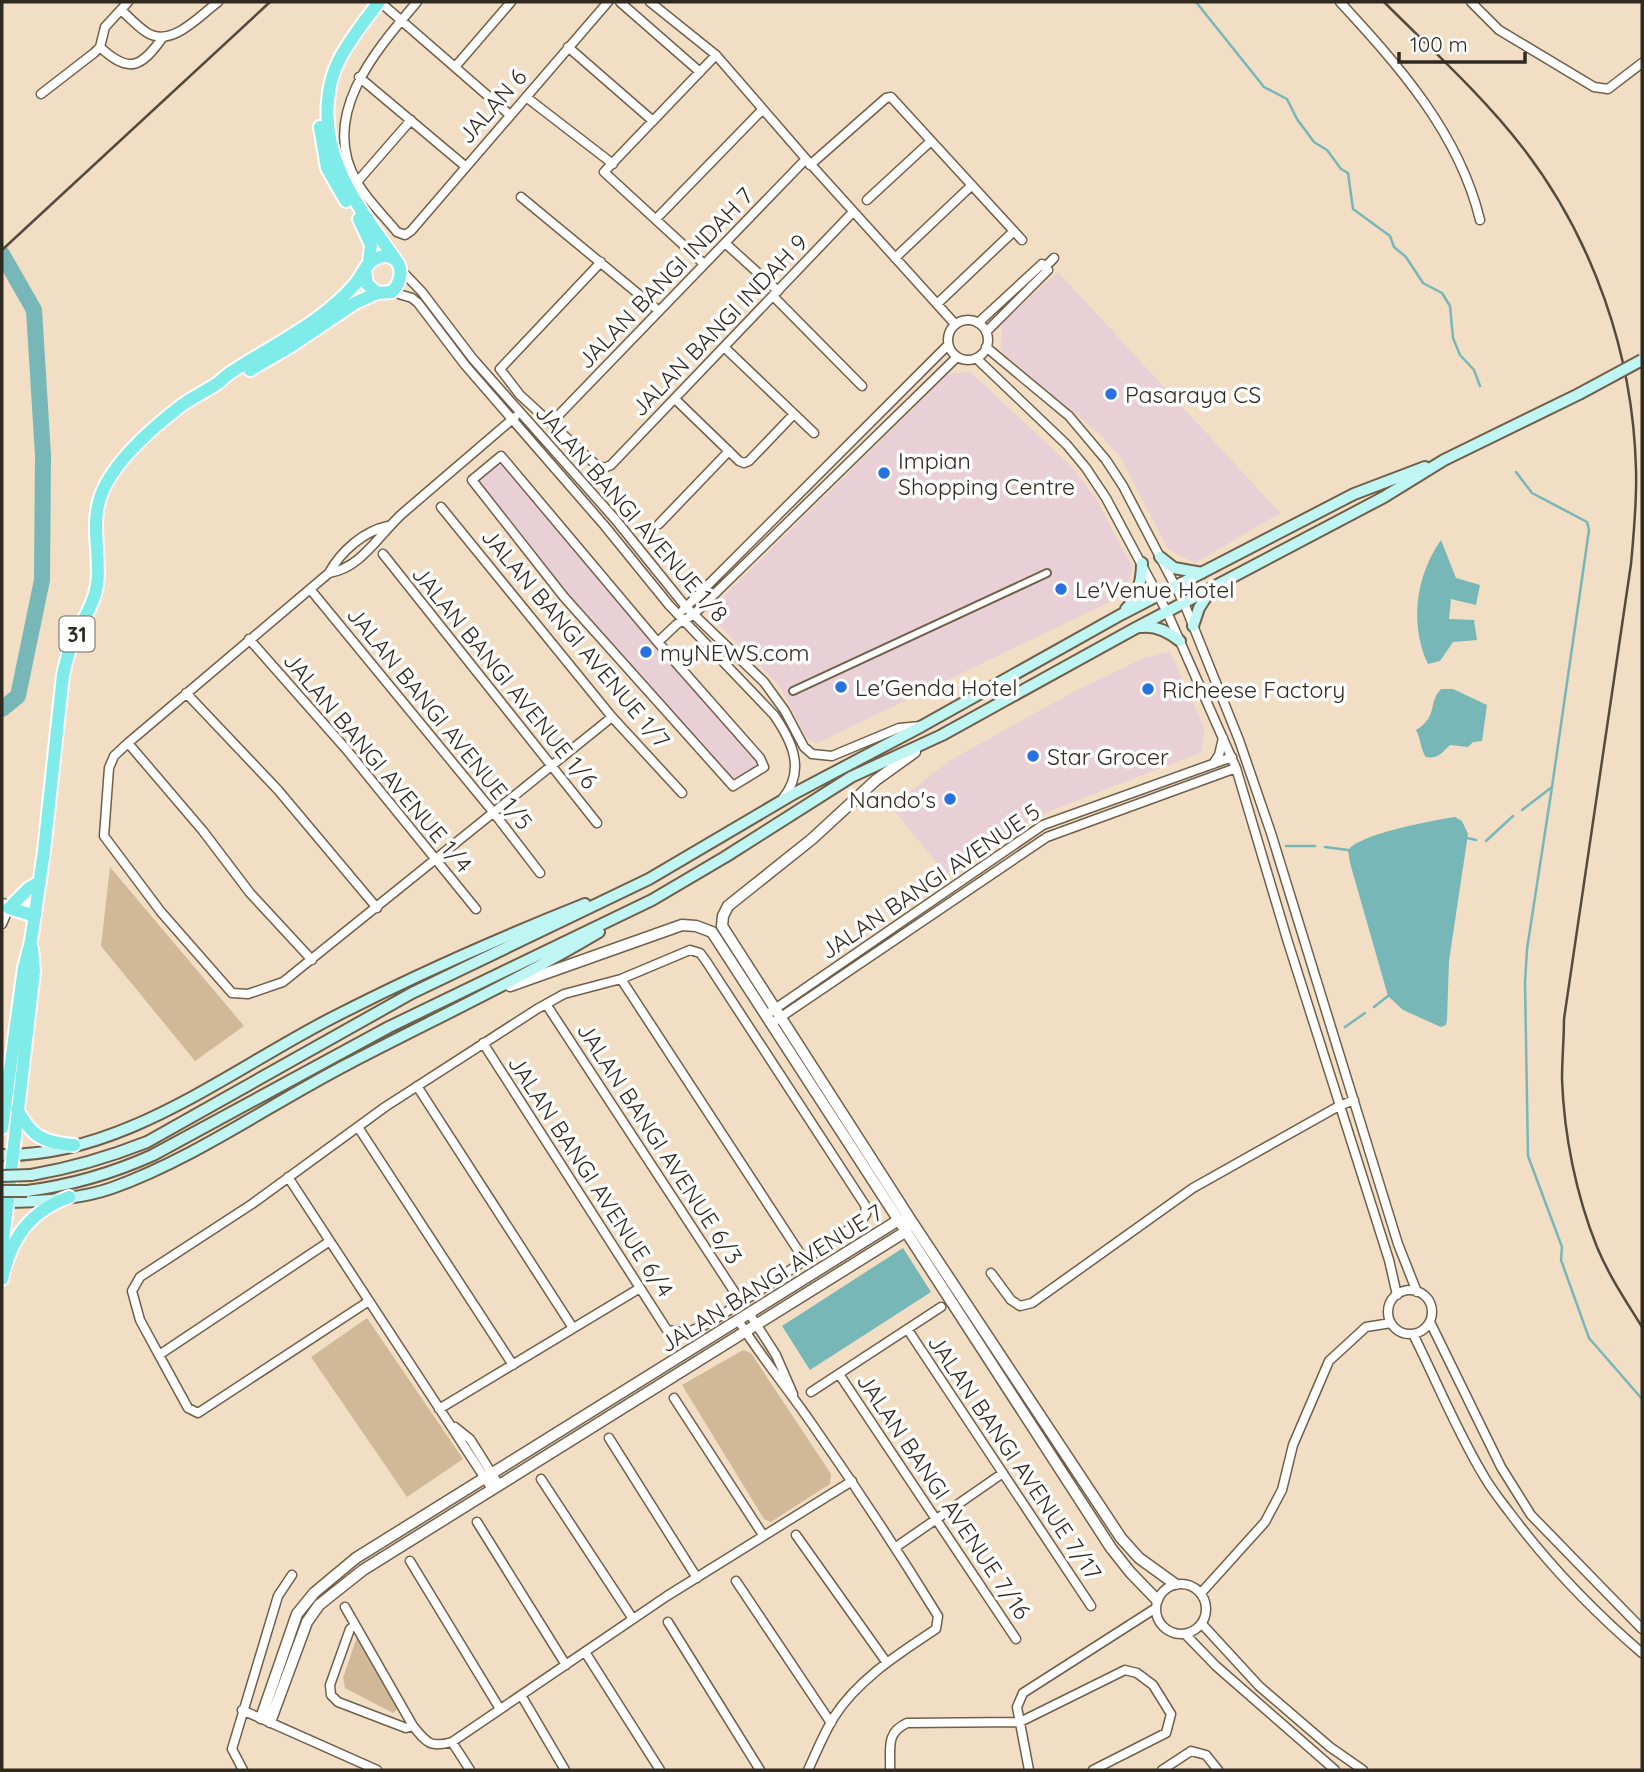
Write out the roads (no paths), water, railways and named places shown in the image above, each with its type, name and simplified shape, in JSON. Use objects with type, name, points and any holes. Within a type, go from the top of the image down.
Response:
[{"type":"main road","points":[[360,27],[338,62],[329,90],[329,142],[344,183],[400,267],[400,283],[392,292],[377,293],[367,284],[371,245],[327,168],[318,115],[324,81],[335,54],[380,2]]},
{"type":"main road","points":[[367,267],[376,258],[384,256],[392,258],[400,267]]},
{"type":"main road","name":"31","points":[[2,1121],[24,968],[32,941],[63,675],[67,655],[97,586],[95,522],[98,503],[118,467],[150,431],[183,404],[221,381],[226,375],[331,309],[367,267]]},
{"type":"main road","name":"31","points":[[221,381],[229,381],[291,346],[355,303],[377,293]]},
{"type":"main road","points":[[2,1176],[31,1175],[89,1163],[147,1142],[412,993],[649,879],[775,805],[1122,614],[1354,495],[1444,460],[1642,360]]},
{"type":"main road","points":[[3,1199],[69,1197],[111,1188],[188,1153],[318,1080],[475,1000],[584,940],[725,857],[851,777],[942,735],[1134,629],[1384,497],[1444,460]]},
{"type":"main road","points":[[1160,557],[1174,568],[1202,573]]},
{"type":"main road","points":[[1122,614],[1136,596],[1142,563]]},
{"type":"main road","points":[[1193,626],[1199,608],[1214,586]]},
{"type":"main road","points":[[1134,629],[1155,627],[1180,641]]},
{"type":"main road","points":[[7,1155],[74,1145],[139,1124],[325,1022],[431,969],[649,879]]},
{"type":"main road","points":[[35,916],[8,905],[40,882]]},
{"type":"main road","points":[[3,1199],[27,1191],[66,1185],[116,1172],[153,1155],[388,1027],[652,900]]},
{"type":"main road","name":"31","points":[[2,1249],[7,1155],[17,1108],[34,971],[32,941]]},
{"type":"main road","points":[[17,1108],[27,1126],[38,1137],[54,1143],[74,1145]]},
{"type":"main road","points":[[2,1279],[9,1254],[25,1228],[41,1209],[69,1197]]},
{"type":"street","points":[[41,94],[100,47],[105,27],[128,2]]},
{"type":"street","points":[[121,9],[146,32],[163,37],[177,33],[218,2]]},
{"type":"street","points":[[380,2],[510,115]]},
{"type":"street","points":[[411,120],[357,182],[344,145],[346,110],[359,77],[417,2]]},
{"type":"street","points":[[455,67],[512,2]]},
{"type":"street","name":"JALAN 6","points":[[357,182],[397,232],[405,235],[411,231],[608,2]]},
{"type":"street","points":[[620,2],[700,72]]},
{"type":"street","points":[[650,2],[716,55],[808,162],[956,324]]},
{"type":"street","points":[[1340,2],[1424,100],[1445,131],[1473,191],[1480,220]]},
{"type":"street","points":[[1471,2],[1490,23],[1594,87],[1608,89],[1642,63]]},
{"type":"street","points":[[100,47],[119,64],[131,65],[150,54],[163,37]]},
{"type":"street","points":[[569,47],[653,121]]},
{"type":"street","points":[[704,264],[604,173],[716,55]]},
{"type":"street","points":[[359,77],[466,166]]},
{"type":"street","points":[[526,97],[613,164]]},
{"type":"street","name":"JALAN BANGI INDAH 7","points":[[551,423],[724,243],[808,162],[886,98],[891,97],[931,141]]},
{"type":"street","points":[[656,219],[762,110]]},
{"type":"street","points":[[867,200],[931,141],[1023,240]]},
{"type":"street","points":[[895,258],[971,186]]},
{"type":"street","points":[[521,197],[659,311]]},
{"type":"street","name":"JALAN BANGI INDAH 9","points":[[551,423],[595,464],[604,468],[611,465],[853,212]]},
{"type":"street","points":[[937,304],[1014,231]]},
{"type":"street","points":[[724,243],[862,386]]},
{"type":"street","points":[[1045,267],[1054,258]]},
{"type":"street","points":[[551,423],[520,395],[500,369],[601,262]]},
{"type":"street","points":[[978,323],[1042,264],[1048,270],[986,332]]},
{"type":"street","name":"JALAN BANGI AVENUE 1/8","points":[[400,267],[473,359],[615,519],[693,615],[764,682],[785,711],[804,747],[812,754],[832,756],[900,728],[922,726]]},
{"type":"street","name":"JALAN BANGI AVENUE 1/8","points":[[392,292],[412,298],[418,303],[465,365],[680,620],[755,694],[785,731],[796,759],[795,772],[789,791],[775,805]]},
{"type":"street","points":[[658,642],[680,620],[686,607],[948,345],[949,333],[956,324],[967,320],[978,323],[986,332],[986,347],[976,358],[957,357],[948,345]]},
{"type":"street","points":[[724,347],[814,433]]},
{"type":"street","points":[[986,347],[1045,395],[1089,438],[1123,486],[1184,603],[1240,740],[1398,1244],[1417,1292]]},
{"type":"street","points":[[680,620],[693,615],[957,357]]},
{"type":"street","points":[[976,358],[1067,445],[1106,498],[1159,595],[1223,738],[1236,761],[1253,780]]},
{"type":"street","points":[[675,399],[729,452],[744,463],[794,414]]},
{"type":"street","points":[[329,573],[340,571],[365,553],[381,539],[388,526],[520,413]]},
{"type":"street","points":[[659,524],[729,452]]},
{"type":"street","points":[[501,456],[658,642],[760,758],[764,767],[733,786],[564,597],[472,480],[501,456]]},
{"type":"street","name":"JALAN BANGI AVENUE 1/7","points":[[442,507],[612,717],[682,793]]},
{"type":"street","points":[[388,526],[374,528],[356,542],[335,562],[329,573],[128,743],[114,756],[109,768],[104,836],[161,912],[232,992],[248,994],[283,982],[612,717]]},
{"type":"street","name":"JALAN BANGI AVENUE 1/6","points":[[383,554],[597,823]]},
{"type":"street","points":[[793,691],[1046,573]]},
{"type":"street","name":"JALAN BANGI AVENUE 1/5","points":[[310,589],[540,873]]},
{"type":"street","name":"JALAN BANGI AVENUE 1/4","points":[[249,639],[346,749],[476,909]]},
{"type":"street","points":[[187,693],[278,790],[377,908]]},
{"type":"street","points":[[475,1000],[673,928],[690,925],[703,927],[718,939],[773,1016],[910,1219],[1121,1538],[1139,1558],[1175,1584],[1189,1585],[1201,1593],[1206,1605],[1202,1623],[1195,1631],[1176,1634],[1161,1625],[1157,1604],[1111,1548],[897,1221],[773,1016],[722,926],[728,906],[812,839],[876,779],[942,735]]},
{"type":"street","points":[[1213,764],[1219,755],[1223,738]]},
{"type":"street","points":[[1240,740],[1236,761],[1240,784],[1389,1260],[1397,1296]]},
{"type":"street","points":[[128,743],[203,831],[250,893],[312,960]]},
{"type":"street","name":"JALAN BANGI AVENUE 5","points":[[773,1016],[1043,825],[1213,764],[1236,761]]},
{"type":"street","name":"JALAN BANGI AVENUE 5","points":[[773,1016],[1047,838],[1221,773],[1236,761]]},
{"type":"street","points":[[1221,773],[1240,784]]},
{"type":"street","points":[[1263,861],[1278,857]]},
{"type":"street","points":[[2,924],[8,905],[37,902]]},
{"type":"street","points":[[369,1301],[198,1413],[188,1408],[159,1355],[137,1311],[132,1291],[140,1277],[252,1204],[417,1086],[564,993],[621,979],[690,950],[700,953],[706,961],[865,1205],[866,1214],[861,1221],[741,1302]]},
{"type":"street","points":[[621,979],[805,1261]]},
{"type":"street","name":"JALAN BANGI AVENUE 6/3","points":[[546,1004],[741,1302]]},
{"type":"street","name":"JALAN BANGI AVENUE 6/4","points":[[483,1043],[667,1330],[693,1331],[741,1302]]},
{"type":"street","points":[[417,1086],[573,1328]]},
{"type":"street","points":[[991,1273],[1011,1300],[1020,1306],[1032,1303],[1193,1188],[1339,1105],[1354,1100]]},
{"type":"street","points":[[358,1127],[513,1364]]},
{"type":"street","points":[[288,1177],[447,1421],[495,1487]]},
{"type":"street","name":"JALAN BANGI AVENUE 7","points":[[910,1219],[905,1232],[363,1570],[319,1605],[307,1622],[265,1720],[297,1614],[314,1593],[356,1559],[897,1221],[910,1219]]},
{"type":"street","points":[[159,1355],[330,1241]]},
{"type":"street","points":[[439,1409],[640,1288]]},
{"type":"street","points":[[1403,1292],[1423,1294],[1432,1310],[1430,1322],[1423,1330],[1413,1334],[1400,1332],[1391,1323],[1388,1311],[1397,1296],[1403,1292]]},
{"type":"street","points":[[811,1392],[941,1307]]},
{"type":"street","points":[[749,1314],[780,1364],[793,1397]]},
{"type":"street","points":[[738,1320],[852,1481],[938,1616],[936,1629],[887,1663],[853,1693],[831,1723],[808,1770]]},
{"type":"street","points":[[1430,1322],[1501,1467],[1531,1515],[1642,1629]]},
{"type":"street","points":[[1201,1593],[1265,1522],[1282,1490],[1293,1446],[1329,1361],[1366,1327],[1391,1323]]},
{"type":"street","name":"JALAN BANGI AVENUE 7/17","points":[[908,1330],[1091,1606]]},
{"type":"street","points":[[1413,1334],[1454,1422],[1485,1480],[1569,1583],[1606,1623],[1642,1653]]},
{"type":"street","name":"JALAN BANGI AVENUE 7/16","points":[[839,1374],[1016,1639]]},
{"type":"street","points":[[674,1398],[763,1535]]},
{"type":"street","points":[[609,1438],[697,1578]]},
{"type":"street","points":[[896,1547],[1003,1473]]},
{"type":"street","points":[[541,1479],[633,1619]]},
{"type":"street","points":[[345,1607],[413,1727],[427,1743],[439,1746],[452,1742],[633,1619],[852,1481]]},
{"type":"street","points":[[477,1522],[566,1665]]},
{"type":"street","points":[[397,1533],[404,1544]]},
{"type":"street","points":[[796,1535],[887,1663]]},
{"type":"street","points":[[410,1561],[500,1709]]},
{"type":"street","points":[[243,1770],[232,1749],[278,1596],[292,1575]]},
{"type":"street","points":[[736,1581],[831,1723]]},
{"type":"street","points":[[1029,1770],[1017,1707],[1023,1693],[1157,1604],[1164,1590],[1175,1584]]},
{"type":"street","points":[[668,1622],[760,1770]]},
{"type":"street","points":[[1202,1623],[1259,1686],[1330,1747],[1363,1770]]},
{"type":"street","points":[[355,1625],[350,1629],[330,1685],[331,1695],[338,1702],[407,1728],[413,1727]]},
{"type":"street","points":[[1185,1634],[1216,1666],[1335,1770]]},
{"type":"street","points":[[584,1652],[660,1770]]},
{"type":"street","points":[[890,1770],[891,1737],[896,1728],[907,1723],[1020,1722],[1104,1678],[1125,1670],[1137,1673],[1153,1685],[1171,1714],[1166,1733],[1093,1770]]},
{"type":"street","points":[[521,1695],[565,1770]]},
{"type":"street","points":[[242,1710],[377,1770]]},
{"type":"street","points":[[452,1742],[470,1770]]},
{"type":"street","points":[[1162,1770],[1191,1751],[1206,1755],[1218,1770]]},
{"type":"water","points":[[1441,540],[1456,578],[1480,585],[1476,605],[1451,599],[1449,619],[1474,620],[1477,640],[1453,642],[1440,661],[1428,664],[1418,633],[1418,600],[1426,569]]},
{"type":"water","points":[[1441,689],[1453,689],[1487,705],[1482,741],[1473,742],[1468,747],[1450,745],[1437,756],[1426,757],[1416,730],[1428,720],[1434,700]]},
{"type":"water","points":[[1455,817],[1462,821],[1468,834],[1449,961],[1447,1020],[1446,1025],[1441,1027],[1403,1010],[1388,996],[1348,850],[1367,838],[1382,833]]},
{"type":"water","points":[[903,1248],[931,1292],[810,1370],[782,1326]]},
{"type":"waterway","points":[[1196,2],[1264,87],[1287,99],[1297,119],[1314,142],[1327,150],[1341,169],[1348,173],[1353,209],[1390,236],[1394,247],[1406,257],[1423,283],[1442,293],[1450,306],[1453,338],[1460,355],[1474,370],[1480,386]]},
{"type":"waterway","points":[[2,254],[34,310],[43,455],[42,580],[18,696],[2,709]]},
{"type":"waterway","points":[[1516,472],[1532,493],[1587,522],[1589,530],[1527,949],[1525,983],[1528,1156],[1562,1247],[1561,1260],[1589,1338],[1642,1399]]},
{"type":"waterway","points":[[1522,810],[1552,787]]},
{"type":"waterway","points":[[1486,841],[1513,816]]},
{"type":"waterway","points":[[1467,838],[1476,840]]},
{"type":"waterway","points":[[1286,846],[1315,846]]},
{"type":"waterway","points":[[1325,847],[1348,850]]},
{"type":"waterway","points":[[1374,1007],[1388,996]]},
{"type":"waterway","points":[[1345,1027],[1365,1013]]},
{"type":"railway","points":[[2,250],[270,2]]},
{"type":"railway","points":[[1384,2],[1491,109],[1548,183],[1570,220],[1605,299],[1627,383],[1636,469],[1631,564],[1564,1019],[1562,1079],[1565,1122],[1583,1207],[1607,1268],[1642,1327]]},
{"type":"place","name":"Pasaraya CS","points":[[1111,394]]},
{"type":"place","name":"Impian Shopping Centre","points":[[884,473]]},
{"type":"place","name":"Le'Venue Hotel","points":[[1061,589]]},
{"type":"place","name":"myNEWS.com","points":[[646,652]]},
{"type":"place","name":"Le'Genda Hotel","points":[[841,687]]},
{"type":"place","name":"Richeese Factory","points":[[1148,689]]},
{"type":"place","name":"Star Grocer","points":[[1033,756]]},
{"type":"place","name":"Nando's","points":[[950,799]]}]
